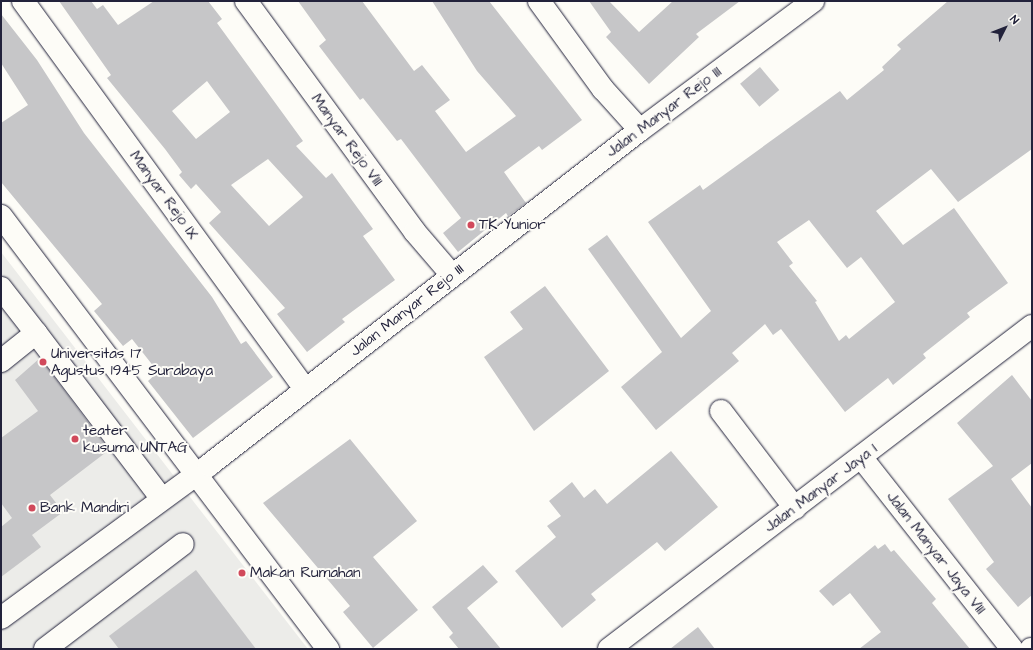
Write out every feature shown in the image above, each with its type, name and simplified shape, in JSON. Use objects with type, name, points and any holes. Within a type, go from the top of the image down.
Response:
[{"type":"street","name":"Manyar Rejo IX","points":[[23,1],[305,389]]},
{"type":"street","name":"Manyar Rejo VIII","points":[[246,1],[415,232],[452,275]]},
{"type":"street","points":[[540,1],[603,89],[640,130]]},
{"type":"street","name":"Jalan Manyar Rejo III","points":[[1,618],[196,474],[640,130],[813,1]]},
{"type":"street","points":[[1,216],[328,649]]},
{"type":"street","points":[[1,288],[162,499]]},
{"type":"street","name":"Jalan Manyar Jaya I","points":[[608,649],[1032,326]]},
{"type":"street","points":[[1,361],[36,333]]},
{"type":"street","points":[[721,411],[795,508]]},
{"type":"street","name":"Jalan Manyar Jaya VIII","points":[[861,457],[1012,649]]},
{"type":"street","points":[[57,645],[184,544]]},
{"type":"shaded area","name":"Universitas 17 Agustus 1945 Surabaya","points":[[1,252],[197,506],[308,649],[1,649]]},
{"type":"building","points":[[59,1],[91,1],[97,9],[103,5],[118,25],[154,1],[208,1],[222,19],[217,23],[303,141],[296,146],[326,178],[332,173],[373,229],[363,236],[395,280],[342,319],[345,322],[307,352],[277,314],[285,308],[209,223],[221,212],[196,184],[191,189],[179,175],[182,172],[165,149],[107,78],[111,75]],"holes":[[[207,81],[230,112],[196,139],[172,111]],[[268,159],[303,197],[269,226],[231,185]]]},
{"type":"building","points":[[298,1],[362,1],[414,71],[422,65],[450,100],[435,111],[466,152],[516,116],[477,71],[432,1],[489,1],[582,120],[542,150],[539,146],[504,172],[526,203],[508,216],[506,213],[458,252],[443,233],[461,218],[401,139],[397,141],[363,98],[360,100],[319,46],[326,40]]},
{"type":"building","points":[[589,1],[609,1],[639,32],[673,1],[740,1],[696,34],[699,37],[649,84],[606,37],[611,32]]},
{"type":"building","points":[[948,1],[1032,1],[1032,149],[958,202],[931,169],[876,211],[903,245],[954,208],[1008,283],[967,313],[970,317],[923,354],[926,358],[893,385],[888,378],[845,412],[781,329],[773,335],[765,324],[732,353],[739,361],[656,430],[621,387],[662,352],[588,249],[607,235],[681,338],[711,311],[648,222],[700,185],[703,190],[840,91],[847,100],[884,70],[882,67],[901,49],[897,45]],"holes":[[[809,220],[847,268],[861,257],[895,302],[849,339],[846,335],[839,341],[815,302],[817,301],[789,266],[793,263],[777,242]]]},
{"type":"building","points":[[1,14],[37,60],[84,133],[212,297],[241,344],[246,341],[273,377],[193,438],[148,381],[158,372],[132,339],[123,346],[94,311],[102,304],[1,182],[1,123],[28,105],[1,63]]},
{"type":"building","points":[[760,67],[779,90],[759,107],[740,84]]},
{"type":"building","points":[[545,286],[609,371],[534,431],[484,357],[523,329],[510,312]]},
{"type":"building","points":[[40,358],[109,450],[50,495],[63,512],[32,535],[41,547],[1,577],[1,527],[12,518],[1,503],[1,438],[38,411],[15,380]]},
{"type":"building","points":[[1012,375],[1032,401],[1032,463],[1011,479],[1032,508],[1032,595],[1018,607],[986,569],[994,562],[948,499],[993,466],[957,423]]},
{"type":"building","points":[[350,439],[417,521],[373,557],[418,610],[373,648],[343,612],[350,606],[263,503]]},
{"type":"building","points":[[671,451],[718,507],[665,551],[657,542],[591,594],[596,600],[562,628],[515,571],[556,537],[547,526],[561,516],[549,501],[572,482],[584,498],[595,489],[607,504]]},
{"type":"building","points":[[885,544],[891,552],[894,550],[936,599],[932,603],[970,649],[859,649],[881,632],[850,593],[833,606],[819,591],[875,545],[878,549]]},
{"type":"building","points":[[483,565],[498,582],[467,608],[501,649],[459,649],[449,637],[453,633],[432,607]]},
{"type":"building","points":[[196,570],[256,649],[119,649],[109,636]]},
{"type":"building","points":[[698,627],[715,649],[670,649]]},
{"type":"place","name":"TK Yunior","points":[[471,225]]},
{"type":"place","name":"Universitas 17 Agustus 1945 Surabaya","points":[[43,362]]},
{"type":"place","name":"teater kusuma UNTAG","points":[[75,439]]},
{"type":"place","name":"Bank Mandiri","points":[[32,508]]},
{"type":"place","name":"Makan Rumahan","points":[[242,573]]}]
